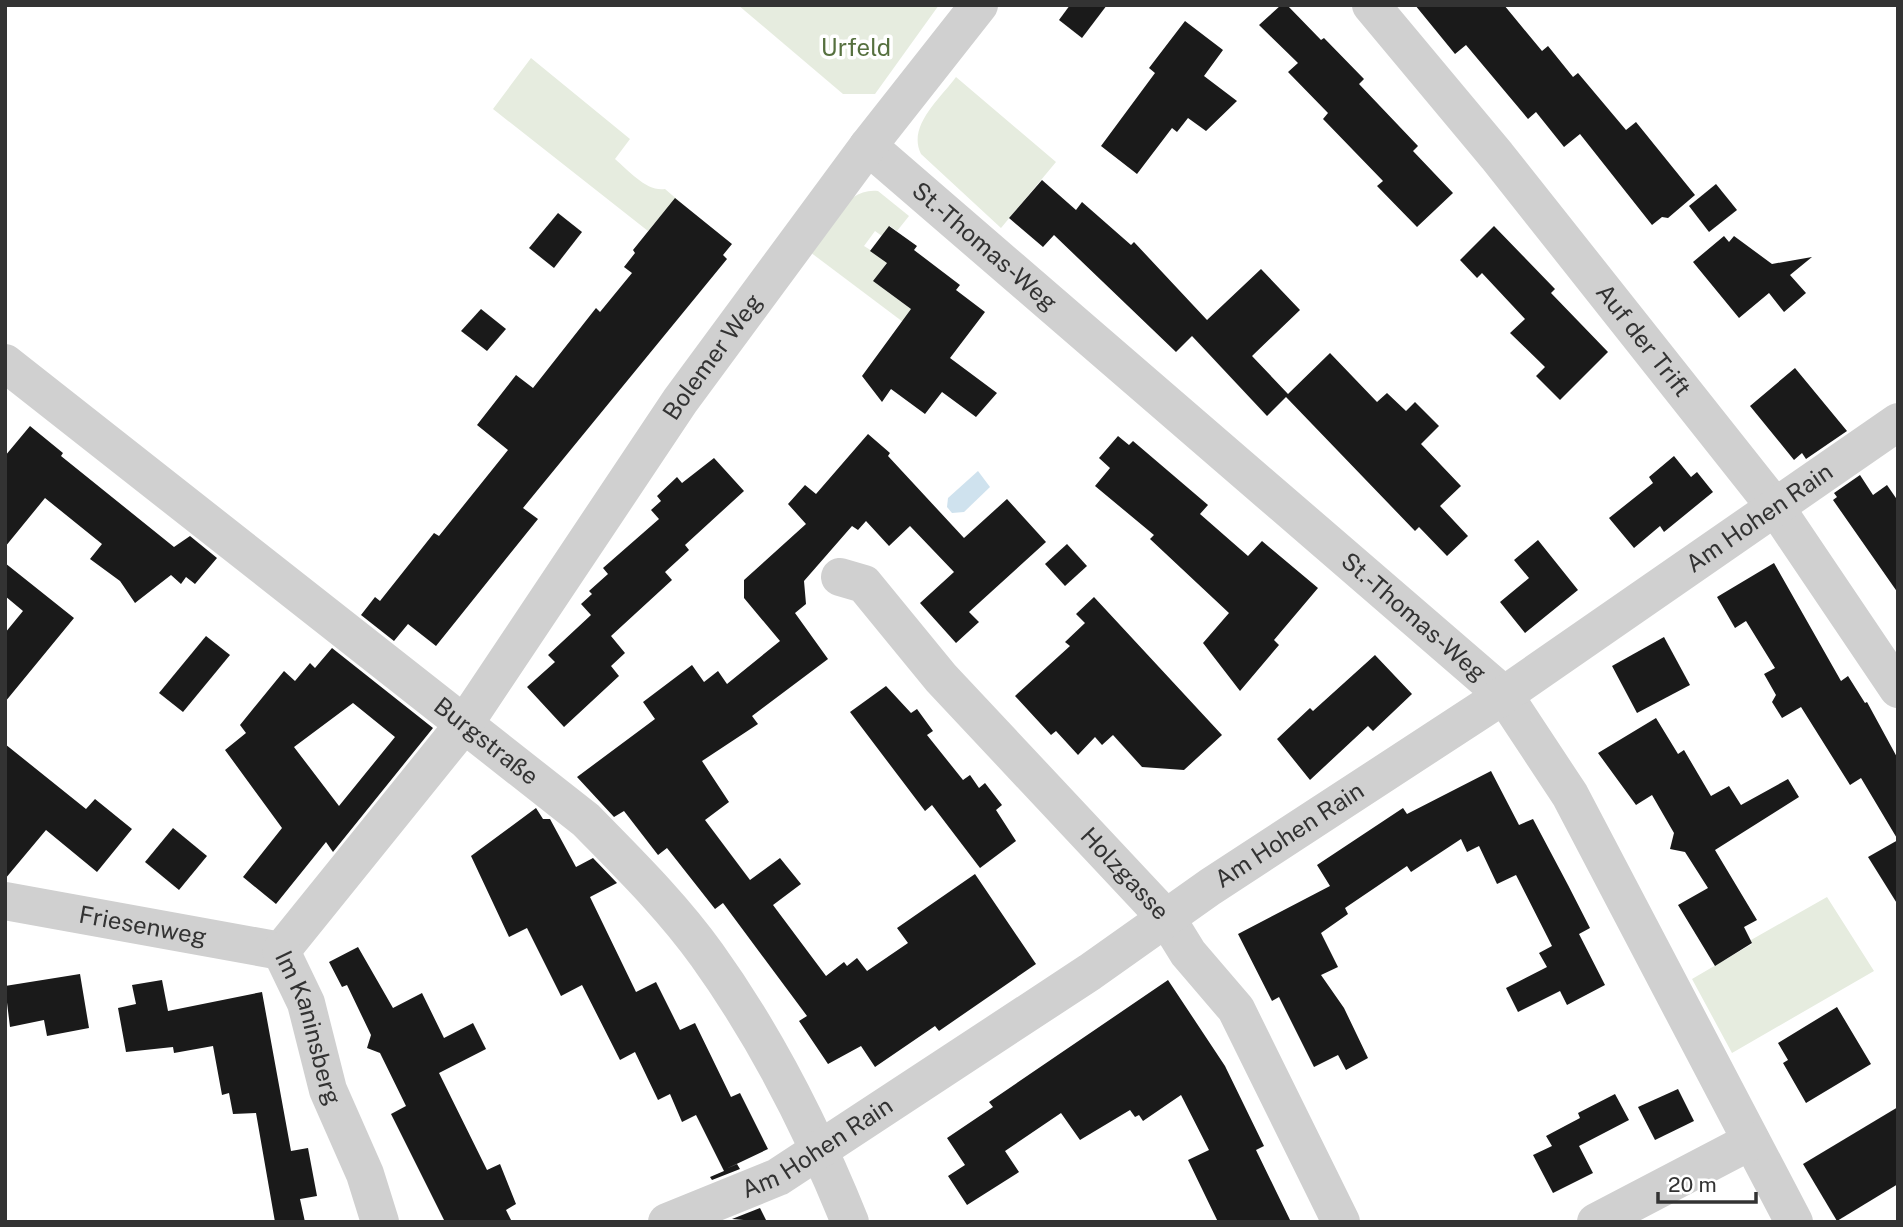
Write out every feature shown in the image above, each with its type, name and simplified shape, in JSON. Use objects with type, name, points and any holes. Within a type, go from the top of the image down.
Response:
[{"type":"street","name":"Bolemer Weg","points":[[465,723],[680,401],[868,146],[979,5]]},
{"type":"street","name":"Auf der Trift","points":[[1371,5],[1497,156],[1776,508],[1898,689]]},
{"type":"street","name":"St.-Thomas-Weg","points":[[868,146],[1504,695],[1570,795],[1794,1222]]},
{"type":"street","name":"Burgstraße","points":[[5,363],[586,820],[643,879],[699,945],[769,1050],[820,1147],[850,1222]]},
{"type":"street","name":"Am Hohen Rain","points":[[667,1222],[778,1177],[1167,919],[1210,887],[1504,695],[1898,422]]},
{"type":"street","name":"Holzgasse","points":[[840,577],[864,584],[941,678],[1167,919],[1188,953],[1236,1009],[1341,1222]]},
{"type":"street","name":"Im Kaninsberg","points":[[380,1222],[360,1162],[328,1090],[306,1003],[281,951],[465,723]]},
{"type":"street","name":"Friesenweg","points":[[5,901],[281,951]]},
{"type":"street","points":[[1596,1222],[1751,1141]]},
{"type":"green space","name":"Urfeld","points":[[738,5],[939,5],[875,94],[843,94]]},
{"type":"green space","points":[[531,58],[630,139],[615,159],[638,180],[658,189],[665,189],[686,207],[677,219],[666,210],[648,231],[493,109]]},
{"type":"green space","points":[[956,77],[1056,162],[1001,228],[921,154],[918,144],[918,133],[927,113]]},
{"type":"green space","points":[[878,191],[909,216],[897,231],[890,226],[882,236],[875,231],[864,246],[888,261],[874,281],[920,316],[911,328],[810,252],[846,202],[866,192]]},
{"type":"green space","points":[[1827,897],[1874,971],[1732,1053],[1692,979],[1752,944],[1751,940]]},
{"type":"water","points":[[978,471],[990,487],[964,512],[952,513],[947,507],[948,498]]},
{"type":"building","points":[[1070,5],[1107,5],[1082,38],[1059,20]]},
{"type":"building","points":[[1281,5],[1287,5],[1364,79],[1359,84],[1418,146],[1413,151],[1453,193],[1417,227],[1377,186],[1383,181],[1323,119],[1328,113],[1288,72],[1298,63],[1259,25]]},
{"type":"building","points":[[1415,5],[1504,5],[1542,51],[1548,46],[1573,77],[1578,73],[1626,130],[1636,122],[1695,195],[1668,218],[1662,217],[1652,225],[1580,134],[1564,147],[1536,112],[1528,119],[1466,45],[1455,54]]},
{"type":"building","points":[[1185,21],[1223,50],[1204,76],[1237,101],[1206,131],[1188,118],[1177,132],[1172,128],[1137,174],[1101,146],[1155,73],[1149,68]]},
{"type":"building","points":[[1042,180],[1076,210],[1082,202],[1131,245],[1134,242],[1207,320],[1261,269],[1300,310],[1252,356],[1288,394],[1330,353],[1377,402],[1387,393],[1406,411],[1415,402],[1439,426],[1421,444],[1461,486],[1440,506],[1468,536],[1447,556],[1419,527],[1415,531],[1286,397],[1267,416],[1192,336],[1176,352],[1054,235],[1043,247],[1009,218]]},
{"type":"building","points":[[1716,184],[1737,210],[1709,232],[1689,206]]},
{"type":"building","points":[[675,198],[732,244],[723,255],[727,259],[523,508],[538,519],[436,646],[408,624],[394,641],[361,615],[375,597],[380,601],[434,533],[439,536],[508,450],[477,425],[516,375],[533,388],[596,308],[600,312],[632,273],[624,267],[635,253],[633,250]]},
{"type":"building","points":[[558,213],[582,232],[554,268],[529,248]]},
{"type":"building","points":[[889,226],[917,246],[914,250],[960,285],[956,290],[985,312],[950,358],[997,393],[976,417],[942,392],[925,414],[891,389],[882,402],[862,376],[911,309],[873,281],[887,263],[870,251]]},
{"type":"building","points":[[1494,226],[1555,289],[1551,293],[1608,352],[1560,400],[1536,376],[1545,367],[1510,333],[1525,319],[1482,273],[1477,278],[1460,260]]},
{"type":"building","points":[[1724,236],[1729,242],[1734,236],[1772,264],[1812,257],[1790,275],[1806,293],[1784,312],[1769,293],[1739,318],[1693,262]]},
{"type":"building","points":[[481,309],[506,329],[487,351],[461,331]]},
{"type":"building","points":[[1795,368],[1847,431],[1806,459],[1802,453],[1794,460],[1750,406]]},
{"type":"building","points":[[30,426],[63,453],[61,456],[174,547],[190,536],[217,558],[195,584],[186,577],[181,584],[171,575],[135,603],[120,581],[90,559],[102,544],[45,498],[5,547],[5,456]]},
{"type":"building","points":[[868,434],[890,453],[888,456],[964,538],[1007,499],[1046,542],[969,612],[979,622],[956,643],[920,603],[954,572],[910,526],[889,546],[866,521],[858,530],[852,526],[804,581],[806,604],[795,613],[828,659],[752,716],[758,724],[702,761],[729,802],[705,820],[750,880],[780,858],[801,884],[773,905],[826,976],[844,962],[847,966],[857,958],[867,971],[908,943],[897,928],[975,874],[1036,964],[939,1031],[935,1026],[875,1067],[861,1046],[828,1064],[799,1021],[807,1016],[723,903],[715,909],[667,848],[658,855],[624,811],[614,817],[577,777],[655,719],[643,702],[692,665],[704,682],[718,671],[727,684],[780,641],[744,598],[744,580],[806,524],[788,504],[805,485],[816,494]]},
{"type":"building","points":[[1118,436],[1129,445],[1133,441],[1208,505],[1200,514],[1248,556],[1262,541],[1318,588],[1274,640],[1279,645],[1240,691],[1203,643],[1229,613],[1150,539],[1154,535],[1095,486],[1110,468],[1099,458]]},
{"type":"building","points":[[1674,456],[1691,477],[1697,472],[1713,492],[1664,532],[1660,526],[1634,548],[1609,518],[1653,483],[1649,477]]},
{"type":"building","points":[[714,458],[744,491],[685,545],[689,550],[665,572],[672,580],[611,636],[625,653],[611,666],[619,676],[564,727],[527,687],[555,662],[548,655],[591,615],[581,604],[592,594],[589,591],[608,574],[603,568],[659,519],[651,510],[661,501],[657,496],[677,477],[682,483]]},
{"type":"building","points":[[1860,475],[1873,495],[1887,485],[1898,501],[1898,593],[1833,500],[1837,497],[1834,493]]},
{"type":"building","points":[[1538,540],[1578,590],[1525,633],[1500,602],[1529,578],[1514,560]]},
{"type":"building","points":[[1067,544],[1087,566],[1065,586],[1045,564]]},
{"type":"building","points":[[5,563],[74,618],[5,702],[5,633],[23,611],[5,596]]},
{"type":"building","points":[[1774,563],[1841,681],[1848,676],[1865,703],[1867,702],[1898,759],[1898,840],[1861,778],[1850,785],[1801,707],[1782,718],[1772,702],[1776,695],[1764,674],[1775,668],[1746,621],[1735,628],[1717,597]]},
{"type":"building","points":[[1094,597],[1222,735],[1184,770],[1142,767],[1113,735],[1102,745],[1095,737],[1078,755],[1056,731],[1051,735],[1015,696],[1070,646],[1065,642],[1085,623],[1076,614]]},
{"type":"building","points":[[206,636],[230,655],[183,712],[159,693]]},
{"type":"building","points":[[1664,637],[1690,685],[1637,713],[1612,666]]},
{"type":"building","points":[[332,648],[433,728],[333,852],[326,842],[276,904],[243,877],[282,828],[225,750],[246,733],[240,725],[284,671],[295,681],[310,663],[315,668]],"holes":[[[353,703],[395,737],[339,806],[294,747]]]},
{"type":"building","points":[[1375,655],[1412,694],[1373,731],[1368,726],[1310,780],[1277,739],[1310,708],[1313,711]]},
{"type":"building","points":[[886,686],[911,713],[917,709],[933,731],[927,735],[963,780],[970,775],[979,788],[985,783],[1002,805],[996,810],[1016,841],[980,868],[932,805],[925,811],[850,712]]},
{"type":"building","points":[[1656,718],[1678,754],[1684,750],[1711,796],[1729,786],[1741,805],[1788,779],[1799,797],[1715,850],[1757,920],[1744,927],[1752,943],[1715,966],[1678,905],[1708,888],[1685,852],[1670,849],[1674,833],[1652,795],[1636,805],[1598,753]]},
{"type":"building","points":[[5,744],[86,809],[95,799],[132,829],[97,872],[46,830],[5,879]]},
{"type":"building","points":[[1491,771],[1519,825],[1533,819],[1590,928],[1579,934],[1605,985],[1567,1005],[1560,991],[1518,1012],[1506,988],[1547,967],[1539,953],[1552,946],[1516,875],[1497,884],[1479,846],[1467,852],[1461,839],[1411,872],[1407,866],[1345,908],[1348,914],[1321,933],[1338,967],[1321,975],[1344,1008],[1368,1058],[1346,1070],[1338,1055],[1314,1067],[1279,997],[1272,1001],[1238,934],[1330,886],[1317,865],[1403,808],[1407,814]]},
{"type":"building","points":[[536,808],[543,819],[550,819],[576,867],[593,858],[617,883],[590,897],[636,992],[656,982],[680,1030],[695,1023],[731,1097],[740,1093],[768,1149],[726,1169],[737,1164],[740,1169],[712,1180],[710,1177],[724,1171],[696,1115],[682,1122],[670,1094],[658,1100],[635,1052],[620,1060],[582,985],[561,996],[527,928],[509,937],[471,856]]},
{"type":"building","points":[[173,828],[207,856],[179,890],[145,862]]},
{"type":"building","points":[[1898,840],[1898,905],[1868,857]]},
{"type":"building","points":[[358,947],[393,1008],[422,993],[444,1038],[473,1023],[486,1049],[439,1073],[487,1170],[500,1164],[516,1204],[506,1210],[512,1222],[445,1222],[391,1114],[406,1106],[380,1053],[367,1048],[371,1035],[347,985],[342,987],[329,962]]},
{"type":"building","points":[[80,974],[89,1028],[47,1036],[44,1020],[10,1027],[5,986]]},
{"type":"building","points":[[162,980],[168,1011],[262,992],[291,1151],[308,1148],[317,1196],[300,1199],[305,1222],[275,1222],[256,1113],[233,1114],[229,1093],[222,1095],[213,1046],[174,1053],[173,1047],[126,1052],[118,1008],[136,1004],[132,985]]},
{"type":"building","points":[[1168,980],[1225,1066],[1264,1146],[1256,1150],[1291,1222],[1218,1222],[1188,1160],[1209,1150],[1181,1095],[1143,1121],[1139,1115],[1135,1117],[1130,1110],[1080,1140],[1061,1113],[1005,1151],[1019,1172],[967,1205],[948,1176],[965,1165],[947,1138],[993,1107],[989,1102]]},
{"type":"building","points":[[1837,1007],[1871,1064],[1806,1103],[1783,1063],[1788,1060],[1778,1043]]},
{"type":"building","points":[[1678,1089],[1694,1121],[1655,1140],[1638,1107]]},
{"type":"building","points":[[1615,1094],[1629,1120],[1579,1146],[1593,1173],[1553,1193],[1533,1155],[1552,1146],[1546,1136],[1580,1118],[1578,1113]]},
{"type":"building","points":[[1898,1107],[1898,1184],[1837,1221],[1803,1164]]},
{"type":"building","points":[[760,1208],[767,1222],[732,1219]]}]
